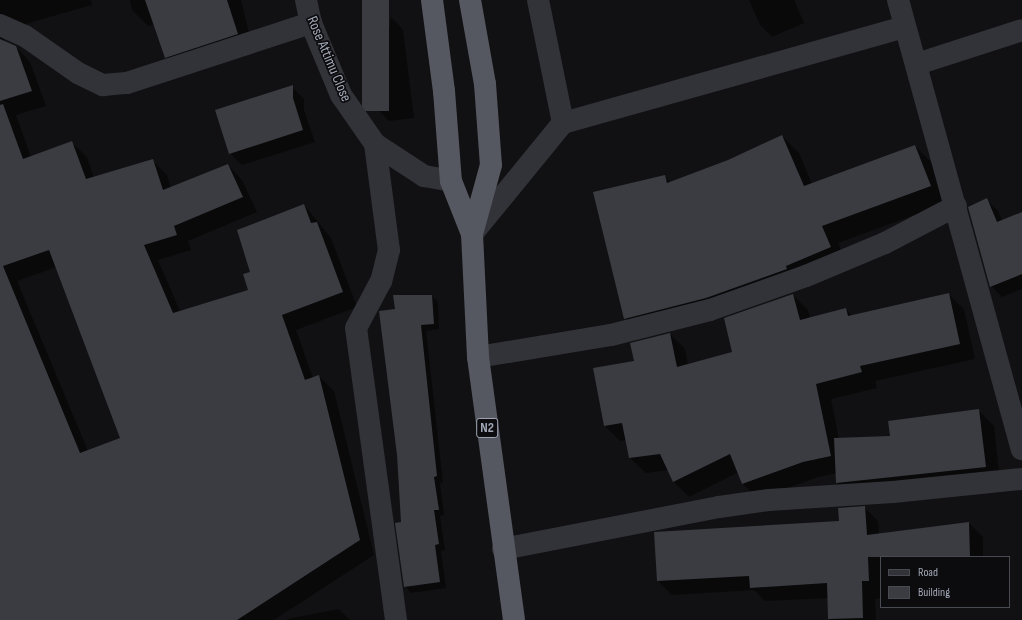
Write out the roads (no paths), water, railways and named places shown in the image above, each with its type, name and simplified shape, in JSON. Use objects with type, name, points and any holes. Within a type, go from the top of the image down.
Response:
[{"type":"highway","name":"N2","points":[[432,0],[444,91],[451,181],[472,234]]},
{"type":"highway","name":"N2","points":[[470,0],[485,84],[491,165],[472,234],[478,357],[503,549],[514,620]]},
{"type":"street","name":"Rose Attimu Close","points":[[306,0],[311,23],[341,95],[375,144],[424,176],[451,181]]},
{"type":"street","points":[[538,0],[563,123]]},
{"type":"street","points":[[898,0],[917,64],[1022,449]]},
{"type":"street","points":[[0,25],[25,36],[78,73],[103,85],[127,83],[311,23]]},
{"type":"street","points":[[472,234],[563,123],[905,27]]},
{"type":"street","points":[[917,64],[1022,30]]},
{"type":"street","points":[[375,144],[390,250],[380,281],[356,328],[396,620]]},
{"type":"street","points":[[478,357],[611,335],[710,310],[806,276],[885,243],[956,206]]},
{"type":"street","points":[[503,549],[719,507],[769,500],[893,492],[1022,479]]}]
